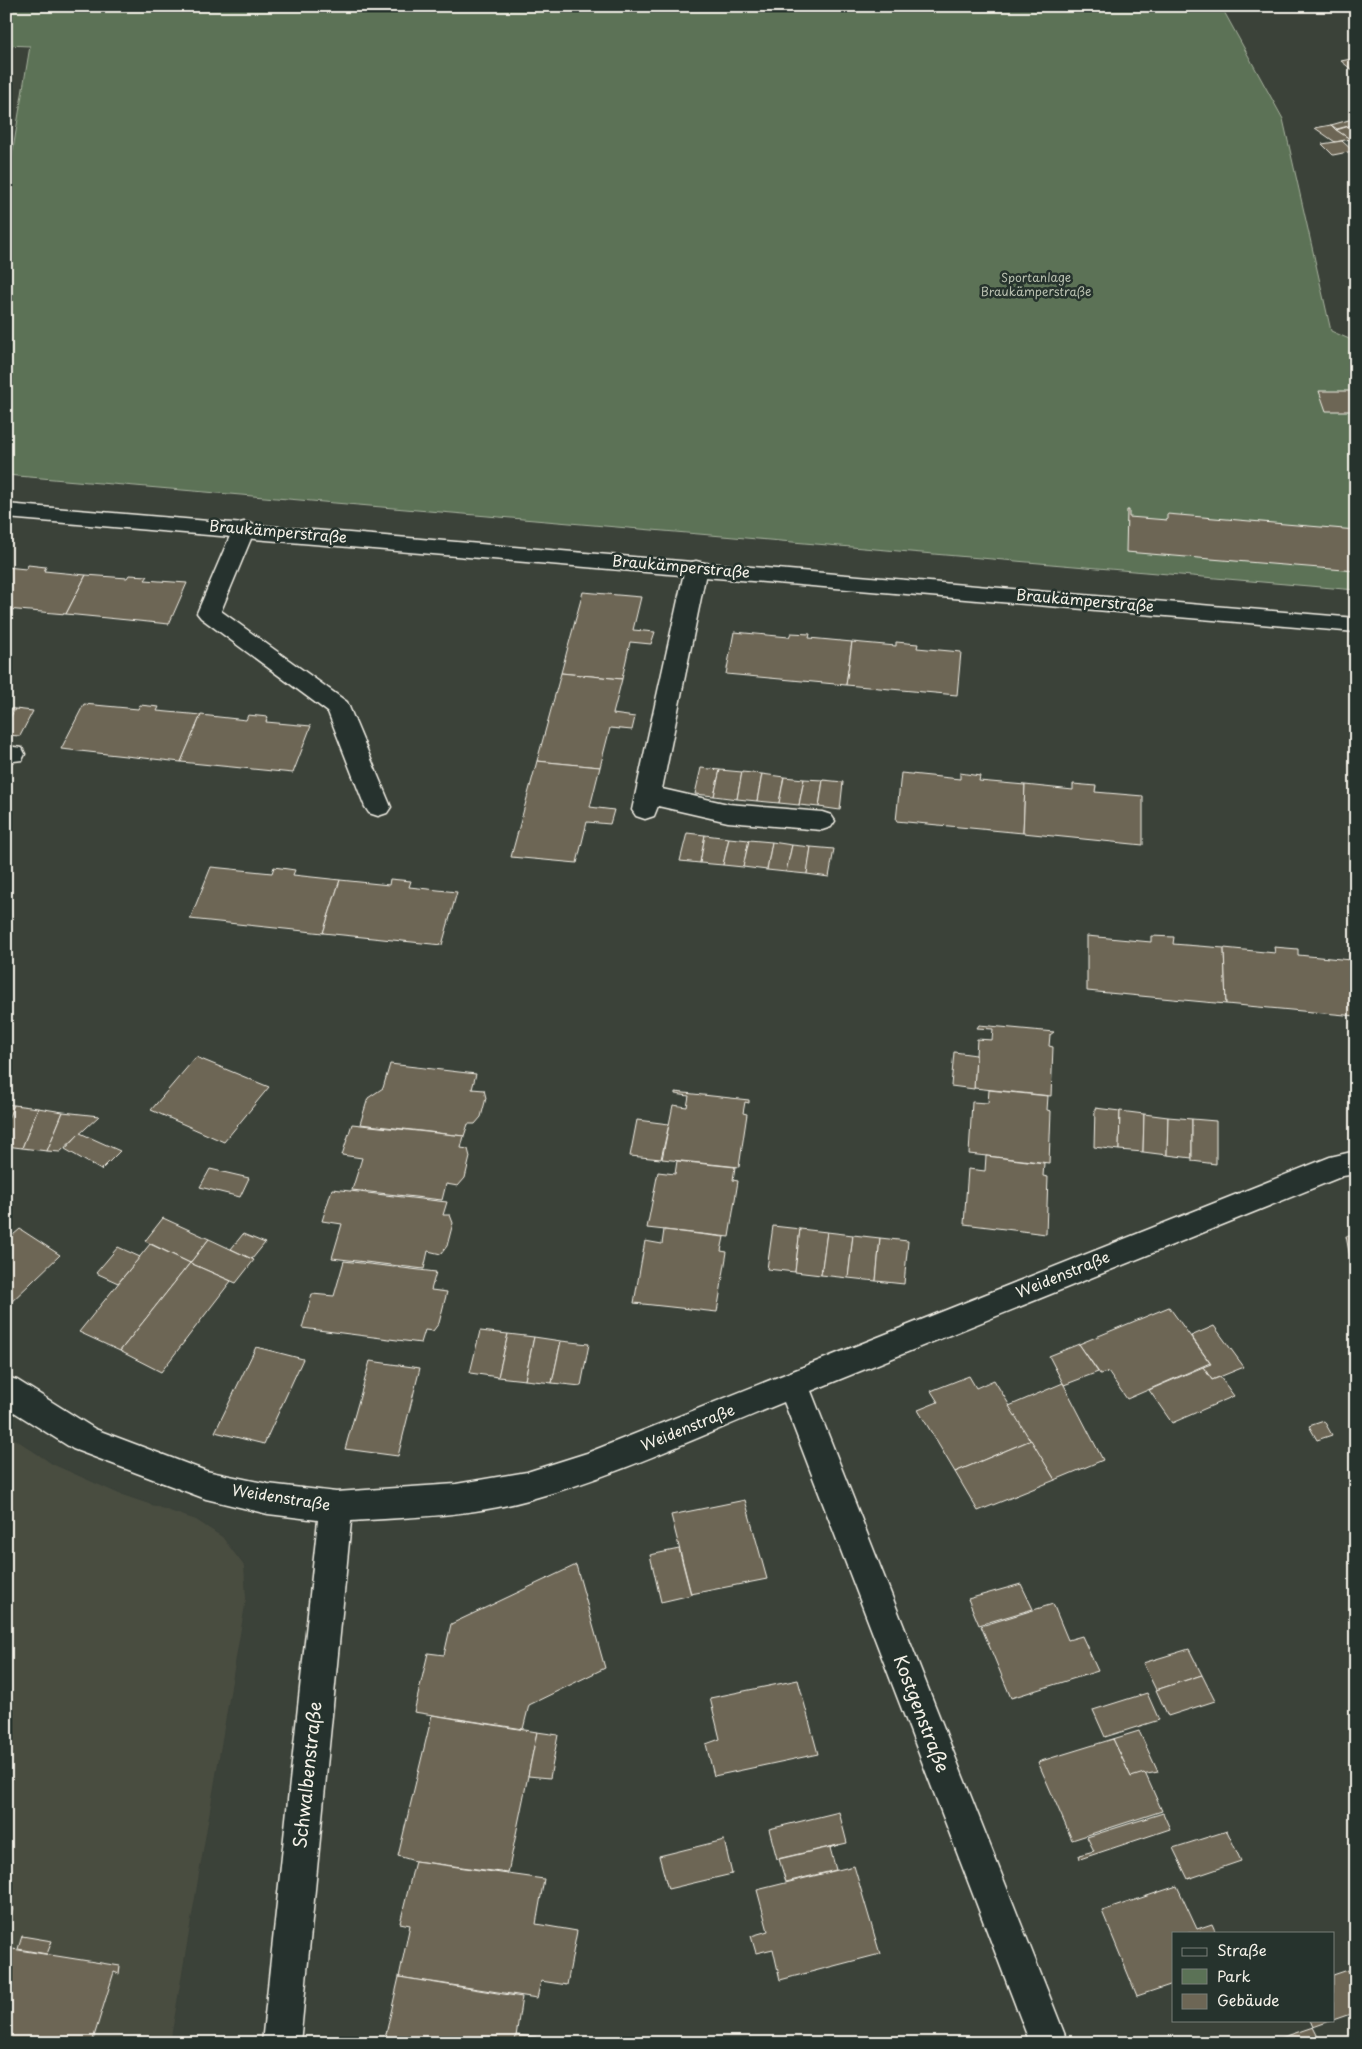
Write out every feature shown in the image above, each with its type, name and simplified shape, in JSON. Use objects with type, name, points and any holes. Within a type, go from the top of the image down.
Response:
[{"type":"street","name":"Braukämperstraße","points":[[6,511],[244,529],[696,568],[1355,628]]},
{"type":"street","points":[[244,529],[209,613],[338,708],[378,807]]},
{"type":"street","points":[[696,568],[647,802],[728,813],[822,821]]},
{"type":"street","name":"Weidenstraße","points":[[6,1390],[84,1439],[206,1485],[268,1499],[336,1507],[456,1499],[528,1486],[591,1466],[793,1386],[1122,1250],[1340,1165],[1356,1162]]},
{"type":"street","name":"Kostgenstraße","points":[[793,1386],[1049,2043]]},
{"type":"street","name":"Schwalbenstraße","points":[[281,2043],[336,1507]]},
{"type":"shaded area","points":[[6,1433],[52,1464],[119,1494],[196,1520],[222,1537],[244,1566],[246,1599],[170,2043],[6,2043]]},
{"type":"green space","name":"Sportanlage Braukämperstraße","points":[[6,6],[1221,6],[1283,119],[1331,331],[1356,342],[1356,590],[6,475],[6,192],[30,46],[6,45]]},
{"type":"building","points":[[1356,58],[1356,73],[1341,61]]},
{"type":"building","points":[[1356,118],[1356,124],[1337,129],[1331,125]]},
{"type":"building","points":[[1356,124],[1356,137],[1350,139],[1336,130]]},
{"type":"building","points":[[1331,125],[1350,139],[1335,142],[1315,128]]},
{"type":"building","points":[[1342,141],[1353,151],[1333,155],[1322,144]]},
{"type":"building","points":[[1319,391],[1352,391],[1356,411],[1326,411]]},
{"type":"building","points":[[1127,510],[1129,510],[1129,517],[1167,520],[1167,514],[1356,530],[1356,571],[1126,552]]},
{"type":"building","points":[[28,565],[46,567],[44,571],[86,575],[66,614],[6,609],[6,567],[26,569]]},
{"type":"building","points":[[86,575],[127,578],[129,575],[148,576],[145,580],[187,583],[169,624],[66,614]]},
{"type":"building","points":[[583,592],[641,597],[633,630],[655,632],[651,644],[630,642],[622,679],[561,673]]},
{"type":"building","points":[[734,632],[789,637],[791,633],[810,634],[809,638],[852,642],[846,685],[726,674]]},
{"type":"building","points":[[852,642],[896,646],[896,642],[918,644],[917,648],[961,652],[957,695],[846,685]]},
{"type":"building","points":[[561,673],[622,679],[613,714],[635,717],[632,730],[610,728],[600,767],[537,761]]},
{"type":"building","points":[[84,704],[138,709],[140,705],[159,707],[157,711],[201,715],[181,762],[61,749]]},
{"type":"building","points":[[6,708],[15,709],[6,725]]},
{"type":"building","points":[[15,709],[33,711],[20,736],[6,735],[6,725]]},
{"type":"building","points":[[201,715],[246,720],[248,715],[268,717],[266,722],[311,726],[293,773],[181,762]]},
{"type":"building","points":[[537,761],[600,767],[590,807],[614,810],[610,824],[587,822],[577,863],[511,857]]},
{"type":"building","points":[[701,768],[720,770],[714,796],[695,794]]},
{"type":"building","points":[[720,770],[742,772],[737,799],[714,796]]},
{"type":"building","points":[[742,772],[762,774],[757,801],[737,799]]},
{"type":"building","points":[[901,773],[960,779],[960,773],[980,776],[979,781],[1025,785],[1023,833],[896,821]]},
{"type":"building","points":[[762,774],[784,777],[779,803],[757,801]]},
{"type":"building","points":[[784,777],[804,779],[799,805],[779,803]]},
{"type":"building","points":[[804,779],[823,780],[819,807],[799,805]]},
{"type":"building","points":[[823,780],[843,782],[840,810],[819,807]]},
{"type":"building","points":[[1073,784],[1096,786],[1095,792],[1143,796],[1143,845],[1023,833],[1025,785],[1073,790]]},
{"type":"building","points":[[687,833],[705,835],[700,863],[680,861]]},
{"type":"building","points":[[705,835],[729,838],[723,865],[700,863]]},
{"type":"building","points":[[729,838],[749,840],[743,867],[723,865]]},
{"type":"building","points":[[749,840],[772,842],[767,870],[743,867]]},
{"type":"building","points":[[772,842],[792,845],[786,872],[767,870]]},
{"type":"building","points":[[792,845],[811,847],[807,874],[786,872]]},
{"type":"building","points":[[811,847],[834,849],[829,877],[807,874]]},
{"type":"building","points":[[211,867],[272,873],[274,867],[295,870],[293,875],[340,880],[323,933],[190,919]]},
{"type":"building","points":[[390,879],[411,881],[409,887],[457,892],[442,945],[323,933],[340,880],[389,885]]},
{"type":"building","points":[[1087,936],[1151,942],[1151,936],[1174,937],[1173,944],[1224,948],[1226,1004],[1087,991]]},
{"type":"building","points":[[1274,947],[1298,949],[1298,955],[1351,960],[1356,1016],[1226,1004],[1224,948],[1275,953]]},
{"type":"building","points":[[979,1025],[1054,1032],[1050,1035],[1049,1046],[1053,1047],[1051,1096],[974,1088],[977,1039],[992,1040],[993,1029],[977,1028]]},
{"type":"building","points":[[954,1052],[976,1055],[974,1089],[951,1086]]},
{"type":"building","points":[[196,1057],[269,1087],[224,1142],[151,1110]]},
{"type":"building","points":[[390,1064],[476,1074],[472,1089],[484,1090],[486,1098],[481,1117],[475,1124],[468,1124],[464,1136],[360,1124],[368,1098],[383,1088]]},
{"type":"building","points":[[989,1090],[1048,1096],[1047,1110],[1051,1111],[1049,1163],[969,1154],[972,1102],[988,1103]]},
{"type":"building","points":[[675,1092],[749,1100],[749,1103],[745,1102],[743,1113],[747,1114],[739,1167],[662,1159],[673,1105],[687,1107],[689,1096],[675,1094]]},
{"type":"building","points":[[6,1104],[14,1105],[6,1123]]},
{"type":"building","points":[[14,1105],[38,1108],[22,1148],[6,1146],[6,1123]]},
{"type":"building","points":[[38,1108],[63,1112],[47,1151],[22,1148]]},
{"type":"building","points":[[1095,1108],[1120,1111],[1119,1150],[1094,1147]]},
{"type":"building","points":[[1120,1111],[1144,1114],[1143,1152],[1119,1150]]},
{"type":"building","points":[[63,1112],[99,1116],[60,1152],[47,1151]]},
{"type":"building","points":[[1144,1114],[1168,1117],[1167,1155],[1143,1152]]},
{"type":"building","points":[[1168,1117],[1192,1119],[1192,1158],[1167,1155]]},
{"type":"building","points":[[1192,1119],[1216,1121],[1216,1164],[1192,1161]]},
{"type":"building","points":[[637,1120],[669,1124],[661,1159],[630,1156]]},
{"type":"building","points":[[352,1124],[464,1136],[461,1148],[468,1149],[470,1157],[465,1178],[458,1186],[446,1184],[442,1200],[352,1190],[362,1158],[342,1155]]},
{"type":"building","points":[[80,1133],[120,1151],[101,1170],[65,1149]]},
{"type":"building","points":[[986,1156],[1044,1163],[1043,1176],[1048,1177],[1046,1234],[964,1224],[968,1169],[985,1171]]},
{"type":"building","points":[[677,1161],[735,1167],[733,1180],[738,1181],[729,1237],[647,1228],[658,1172],[675,1174]]},
{"type":"building","points":[[210,1169],[249,1178],[240,1197],[200,1187]]},
{"type":"building","points":[[332,1189],[447,1202],[443,1215],[450,1215],[453,1223],[447,1246],[441,1254],[428,1251],[424,1269],[332,1258],[342,1224],[322,1221]]},
{"type":"building","points":[[163,1218],[209,1239],[190,1263],[145,1241]]},
{"type":"building","points":[[773,1226],[800,1229],[795,1272],[767,1269]]},
{"type":"building","points":[[20,1229],[60,1255],[6,1307],[6,1241]]},
{"type":"building","points":[[800,1229],[827,1232],[821,1275],[795,1272]]},
{"type":"building","points":[[664,1230],[724,1237],[721,1251],[727,1252],[717,1312],[634,1303],[645,1241],[662,1244]]},
{"type":"building","points":[[827,1232],[853,1235],[848,1278],[821,1275]]},
{"type":"building","points":[[243,1234],[265,1243],[252,1259],[231,1249]]},
{"type":"building","points":[[853,1235],[880,1238],[876,1281],[848,1278]]},
{"type":"building","points":[[1346,1236],[1356,1236],[1356,1289]]},
{"type":"building","points":[[880,1238],[908,1241],[904,1284],[876,1281]]},
{"type":"building","points":[[209,1239],[254,1260],[236,1283],[190,1263]]},
{"type":"building","points":[[150,1244],[190,1263],[120,1351],[79,1332]]},
{"type":"building","points":[[118,1247],[140,1257],[118,1283],[96,1273]]},
{"type":"building","points":[[344,1261],[436,1272],[431,1290],[447,1292],[439,1323],[433,1331],[425,1330],[421,1343],[302,1328],[312,1294],[334,1296]]},
{"type":"building","points":[[190,1263],[231,1281],[161,1372],[120,1351]]},
{"type":"building","points":[[1169,1307],[1210,1363],[1127,1399],[1108,1372],[1100,1374],[1079,1344]]},
{"type":"building","points":[[1214,1326],[1244,1367],[1212,1380],[1203,1367],[1211,1364],[1191,1336]]},
{"type":"building","points":[[480,1331],[508,1334],[498,1377],[470,1373]]},
{"type":"building","points":[[508,1334],[534,1337],[525,1380],[498,1377]]},
{"type":"building","points":[[534,1337],[561,1341],[552,1383],[525,1380]]},
{"type":"building","points":[[561,1341],[589,1344],[581,1386],[552,1383]]},
{"type":"building","points":[[1079,1344],[1098,1372],[1064,1385],[1049,1356]]},
{"type":"building","points":[[256,1347],[303,1359],[264,1444],[215,1432]]},
{"type":"building","points":[[370,1361],[420,1368],[398,1456],[345,1449]]},
{"type":"building","points":[[1203,1367],[1212,1380],[1220,1377],[1234,1396],[1172,1423],[1149,1390]]},
{"type":"building","points":[[969,1376],[976,1388],[994,1380],[1031,1440],[955,1472],[918,1410],[938,1402],[931,1391]]},
{"type":"building","points":[[1063,1383],[1103,1460],[1055,1480],[1009,1406]]},
{"type":"building","points":[[1324,1421],[1332,1435],[1317,1440],[1309,1426]]},
{"type":"building","points":[[1031,1440],[1055,1480],[978,1511],[955,1472]]},
{"type":"building","points":[[745,1500],[767,1579],[691,1594],[671,1515]]},
{"type":"building","points":[[679,1549],[691,1595],[661,1602],[650,1555]]},
{"type":"building","points":[[576,1565],[605,1668],[529,1705],[523,1729],[414,1712],[428,1653],[444,1655],[451,1624]]},
{"type":"building","points":[[1021,1584],[1033,1609],[979,1625],[968,1599]]},
{"type":"building","points":[[1053,1604],[1068,1640],[1082,1636],[1098,1671],[1011,1698],[981,1626]]},
{"type":"building","points":[[1189,1649],[1202,1675],[1156,1690],[1143,1663]]},
{"type":"building","points":[[1202,1675],[1215,1701],[1168,1716],[1156,1690]]},
{"type":"building","points":[[798,1680],[818,1754],[714,1776],[706,1744],[720,1739],[710,1698]]},
{"type":"building","points":[[1147,1693],[1159,1720],[1105,1737],[1093,1710]]},
{"type":"building","points":[[432,1715],[537,1732],[508,1873],[415,1861],[398,1856]]},
{"type":"building","points":[[1139,1731],[1158,1772],[1131,1777],[1113,1739]]},
{"type":"building","points":[[537,1732],[558,1735],[550,1778],[528,1776]]},
{"type":"building","points":[[1113,1739],[1131,1777],[1144,1773],[1146,1775],[1162,1811],[1072,1840],[1038,1762]]},
{"type":"building","points":[[839,1812],[847,1843],[777,1859],[769,1829]]},
{"type":"building","points":[[1163,1813],[1170,1829],[1080,1859],[1079,1855],[1094,1851],[1087,1837]]},
{"type":"building","points":[[1227,1831],[1241,1861],[1188,1879],[1173,1848]]},
{"type":"building","points":[[724,1840],[732,1874],[668,1889],[659,1856]]},
{"type":"building","points":[[839,1845],[830,1848],[836,1870],[786,1882],[779,1859]]},
{"type":"building","points":[[415,1861],[544,1879],[536,1924],[577,1931],[567,1985],[541,1981],[537,1998],[399,1977],[410,1925],[400,1923]]},
{"type":"building","points":[[854,1866],[880,1954],[780,1980],[773,1949],[756,1953],[751,1936],[768,1931],[757,1890]]},
{"type":"building","points":[[1177,1886],[1197,1929],[1212,1924],[1216,1932],[1172,1932],[1172,1984],[1137,1996],[1102,1911]]},
{"type":"building","points":[[6,1907],[13,1908],[7,1929],[6,1929]]},
{"type":"building","points":[[22,1936],[52,1941],[47,1954],[18,1949]]},
{"type":"building","points":[[6,1948],[120,1966],[119,1974],[114,1972],[92,2043],[6,2043]]},
{"type":"building","points":[[1348,1970],[1356,1986],[1356,2012],[1334,2020],[1334,1975]]},
{"type":"building","points":[[399,1977],[522,1997],[515,2043],[384,2043]]},
{"type":"building","points":[[1311,2022],[1327,2022],[1313,2027]]},
{"type":"building","points":[[1313,2027],[1321,2043],[1266,2043]]},
{"type":"building","points":[[516,2035],[536,2037],[536,2043],[515,2043]]}]
